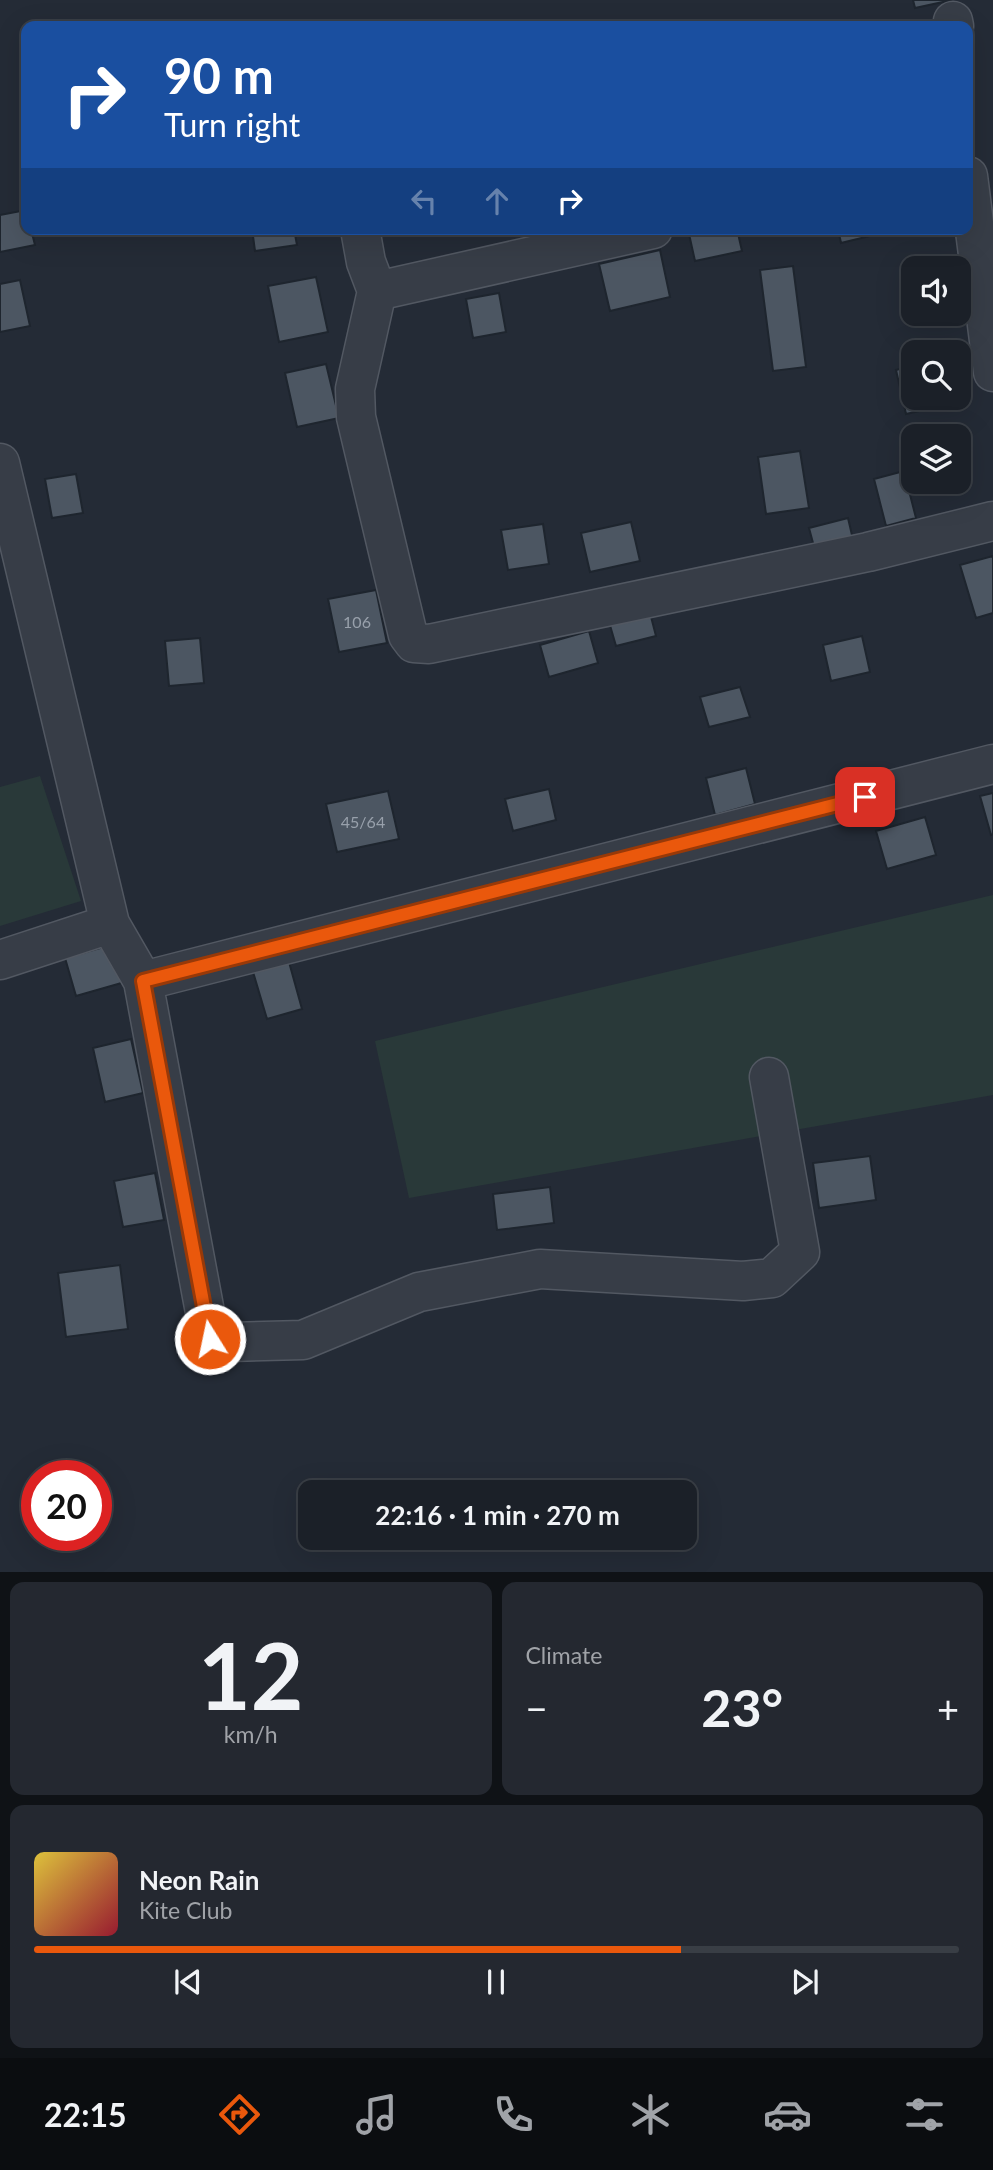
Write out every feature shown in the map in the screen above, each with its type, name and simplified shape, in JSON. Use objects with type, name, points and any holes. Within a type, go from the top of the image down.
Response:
[{"type":"lane","points":[[973,215],[993,372]]},
{"type":"lane","points":[[361,235],[366,262],[377,291],[355,389],[356,418],[408,635],[414,643],[429,644],[868,552],[993,522]]},
{"type":"lane","points":[[377,291],[626,235]]},
{"type":"lane","points":[[0,463],[110,924],[143,981],[210,1339],[229,1342],[303,1340],[419,1292],[540,1269],[743,1281],[772,1278],[800,1252],[769,1077]]},
{"type":"lane","points":[[143,981],[993,764]]},
{"type":"lane","points":[[0,960],[110,924]]},
{"type":"shaded area","points":[[40,776],[81,901],[0,926],[0,787]]},
{"type":"shaded area","points":[[993,895],[993,1095],[409,1198],[375,1041]]},
{"type":"building","points":[[913,0],[952,0],[915,8]]},
{"type":"building","points":[[21,211],[21,235],[32,235],[35,245],[0,252],[0,215]]},
{"type":"building","points":[[253,235],[295,235],[297,245],[255,251]]},
{"type":"building","points":[[689,235],[738,235],[742,251],[695,261]]},
{"type":"building","points":[[839,235],[874,235],[841,243]]},
{"type":"building","points":[[660,250],[670,297],[610,311],[599,264]]},
{"type":"building","points":[[793,266],[806,367],[773,371],[760,270]]},
{"type":"building","points":[[316,277],[328,332],[279,342],[268,286]]},
{"type":"building","points":[[20,280],[30,326],[0,332],[0,284]]},
{"type":"building","points":[[499,293],[506,332],[473,338],[466,299]]},
{"type":"building","points":[[326,364],[339,418],[297,427],[285,373]]},
{"type":"building","points":[[901,369],[901,392],[896,370]]},
{"type":"building","points":[[905,410],[924,410],[906,414]]},
{"type":"building","points":[[800,451],[809,508],[766,514],[758,457]]},
{"type":"building","points":[[901,472],[901,494],[910,494],[916,518],[886,526],[874,479]]},
{"type":"building","points":[[76,474],[83,513],[52,518],[45,479]]},
{"type":"building","points":[[848,518],[855,548],[817,558],[809,528]]},
{"type":"building","points":[[631,522],[640,561],[590,572],[581,533]]},
{"type":"building","points":[[543,524],[549,564],[508,570],[501,530]]},
{"type":"building","points":[[993,556],[993,613],[976,618],[960,565]]},
{"type":"building","points":[[376,590],[387,643],[339,652],[328,599]]},
{"type":"building","points":[[648,605],[656,636],[616,646],[607,615]]},
{"type":"building","points":[[589,631],[598,663],[549,677],[540,645]]},
{"type":"building","points":[[862,636],[870,672],[831,681],[823,645]]},
{"type":"building","points":[[200,638],[204,683],[169,686],[165,641]]},
{"type":"building","points":[[740,687],[750,717],[709,727],[700,697]]},
{"type":"building","points":[[746,768],[755,804],[715,815],[706,778]]},
{"type":"building","points":[[549,789],[556,820],[513,831],[505,799]]},
{"type":"building","points":[[388,791],[399,839],[337,852],[326,804]]},
{"type":"building","points":[[993,793],[993,834],[991,835],[980,796]]},
{"type":"building","points":[[925,817],[936,855],[887,869],[876,831]]},
{"type":"building","points":[[114,944],[125,982],[76,996],[65,958]]},
{"type":"building","points":[[289,962],[302,1009],[267,1019],[253,972]]},
{"type":"building","points":[[131,1039],[143,1093],[105,1102],[93,1048]]},
{"type":"building","points":[[870,1156],[876,1200],[819,1208],[813,1163]]},
{"type":"building","points":[[155,1173],[164,1220],[123,1227],[114,1181]]},
{"type":"building","points":[[550,1187],[554,1223],[497,1230],[493,1194]]},
{"type":"building","points":[[120,1265],[128,1329],[66,1337],[58,1273]]},
{"type":"route","points":[[210,1339],[143,981],[865,797]]}]
